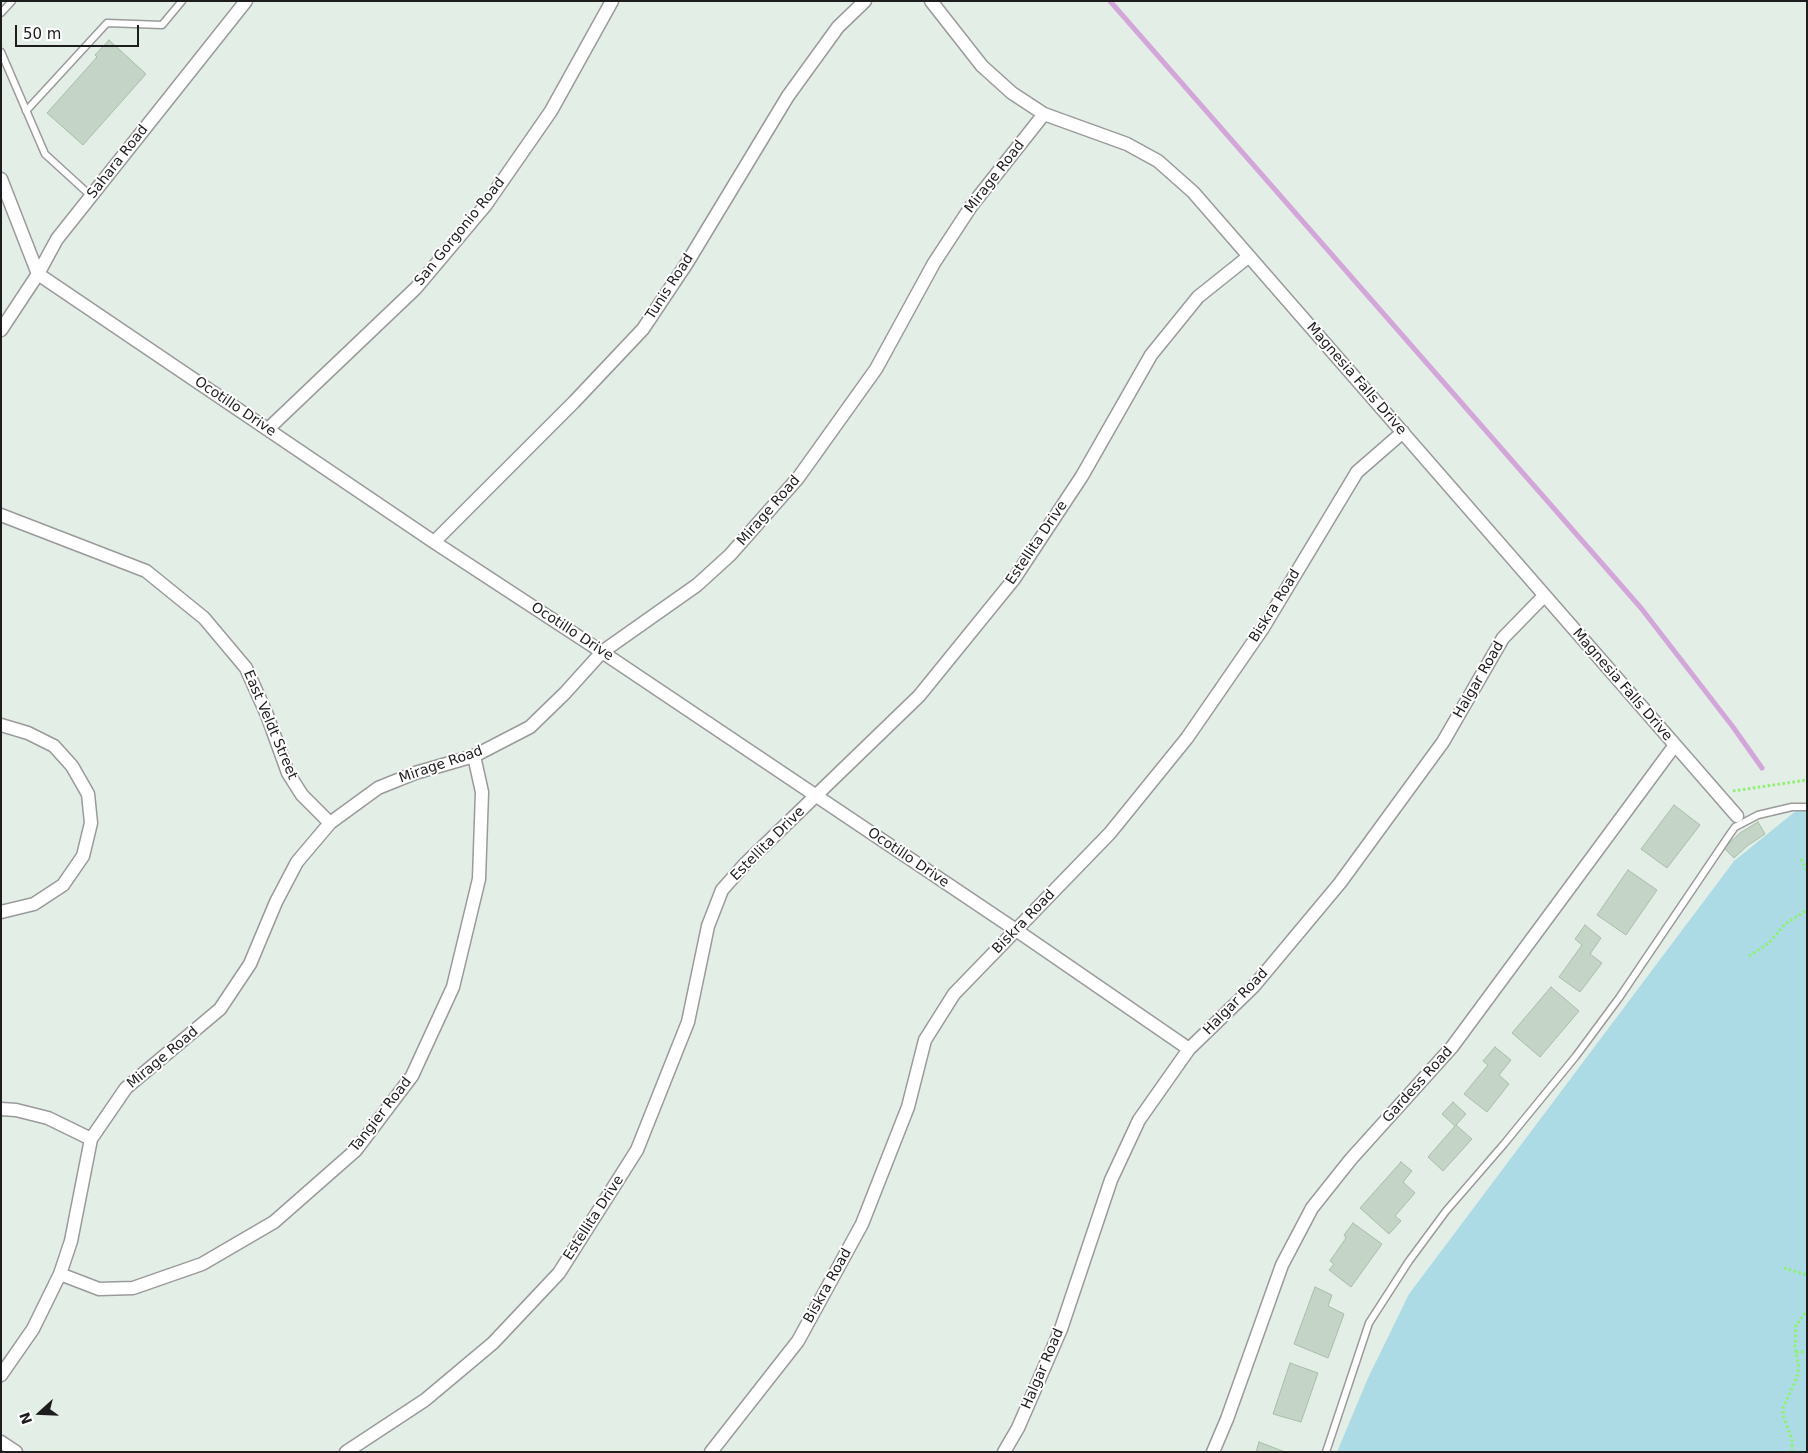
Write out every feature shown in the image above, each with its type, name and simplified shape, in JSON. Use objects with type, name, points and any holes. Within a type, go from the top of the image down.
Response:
[{"type":"street","name":"Sahara Road","points":[[1,330],[38,274],[57,239],[246,1]]},
{"type":"street","name":"San Gorgonio Road","points":[[268,429],[416,288],[485,206],[550,111],[612,1]]},
{"type":"street","name":"Tunis Road","points":[[434,542],[574,402],[643,329],[686,263],[788,96],[838,27],[865,1]]},
{"type":"street","name":"Magnesia Falls Drive","points":[[931,1],[982,66],[1012,93],[1044,114],[1127,144],[1158,161],[1193,192],[1737,816]]},
{"type":"street","name":"Mirage Road","points":[[1,1375],[33,1329],[60,1274],[71,1241],[91,1139],[126,1088],[220,1009],[250,964],[276,902],[297,862],[330,823],[378,788],[415,773],[474,756],[530,727],[565,693],[602,652],[696,585],[730,555],[798,478],[876,370],[934,263],[972,205],[1044,114]]},
{"type":"street","points":[[1,179],[38,274]]},
{"type":"street","name":"Estellita Drive","points":[[346,1452],[425,1400],[492,1343],[559,1273],[638,1150],[688,1022],[708,926],[722,890],[745,864],[919,696],[1014,579],[1082,476],[1151,355],[1198,297],[1248,257]]},
{"type":"street","name":"Ocotillo Drive","points":[[38,274],[434,542],[602,652],[1016,930],[1189,1049]]},
{"type":"street","name":"Biskra Road","points":[[711,1452],[798,1341],[862,1224],[908,1107],[925,1040],[954,994],[1110,833],[1187,738],[1263,628],[1357,472],[1403,432]]},
{"type":"street","name":"East Veldt Street","points":[[1,515],[146,570],[204,618],[246,668],[268,715],[288,773],[302,795],[330,823]]},
{"type":"street","name":"Halgar Road","points":[[1004,1452],[1018,1428],[1061,1329],[1111,1180],[1139,1120],[1189,1049],[1254,986],[1340,883],[1443,742],[1503,638],[1544,596]]},
{"type":"street","points":[[1,725],[28,733],[54,746],[66,759],[88,794],[91,823],[83,856],[63,885],[34,904],[1,912]]},
{"type":"street","name":"Gardess Road","points":[[1213,1452],[1227,1419],[1282,1265],[1312,1208],[1351,1159],[1452,1047],[1675,745]]},
{"type":"street","name":"Tangier Road","points":[[60,1274],[99,1289],[133,1288],[202,1264],[274,1222],[356,1150],[412,1076],[454,987],[480,879],[482,792],[474,756]]},
{"type":"street","points":[[1,1109],[16,1110],[48,1118],[91,1139]]},
{"type":"street","points":[[1,1442],[16,1452]]},
{"type":"lane","points":[[1,13],[12,1]]},
{"type":"lane","points":[[26,111],[107,23],[162,25],[182,1]]},
{"type":"lane","points":[[1,52],[44,154],[91,196]]},
{"type":"lane","points":[[1326,1452],[1370,1323],[1409,1261],[1446,1211],[1576,1056],[1619,998],[1735,827],[1758,815],[1792,807],[1807,807]]},
{"type":"path","points":[[1717,793],[1807,780]]},
{"type":"path","points":[[1801,859],[1807,871]]},
{"type":"path","points":[[1749,956],[1769,943],[1785,924],[1807,910]]},
{"type":"path","points":[[1784,1268],[1807,1275]]},
{"type":"path","points":[[1792,1452],[1792,1440],[1783,1415],[1799,1368],[1794,1334],[1796,1325],[1807,1311]]},
{"type":"path","points":[[1796,1352],[1807,1352]]},
{"type":"shaded area","points":[[1807,802],[1807,1452],[1337,1452],[1368,1378],[1409,1294],[1734,861]]},
{"type":"building","points":[[109,40],[146,74],[83,145],[47,113],[97,57],[95,55]]},
{"type":"building","points":[[1674,805],[1700,825],[1667,868],[1641,849]]},
{"type":"building","points":[[1758,822],[1765,834],[1747,846],[1734,858],[1724,848],[1740,833]]},
{"type":"building","points":[[1628,870],[1657,890],[1626,935],[1597,915]]},
{"type":"building","points":[[1585,925],[1601,938],[1590,954],[1602,963],[1580,992],[1559,977],[1582,945],[1575,939]]},
{"type":"building","points":[[1551,987],[1579,1011],[1540,1057],[1512,1033]]},
{"type":"building","points":[[1495,1047],[1511,1060],[1499,1075],[1509,1084],[1487,1112],[1464,1094],[1488,1065],[1483,1061]]},
{"type":"building","points":[[1453,1102],[1466,1114],[1456,1125],[1472,1139],[1443,1171],[1428,1157],[1455,1126],[1442,1114]]},
{"type":"building","points":[[1401,1162],[1412,1171],[1403,1182],[1415,1193],[1395,1216],[1401,1221],[1389,1234],[1360,1208]]},
{"type":"building","points":[[1353,1223],[1382,1244],[1351,1287],[1329,1270],[1334,1264],[1330,1261],[1346,1238],[1344,1235]]},
{"type":"building","points":[[1315,1287],[1332,1295],[1328,1306],[1344,1314],[1328,1358],[1294,1344]]},
{"type":"building","points":[[1290,1363],[1318,1373],[1301,1422],[1273,1414]]},
{"type":"building","points":[[1259,1442],[1285,1452],[1256,1452]]},
{"type":"waterway","points":[[1110,1],[1641,608],[1733,727],[1762,768]]}]
